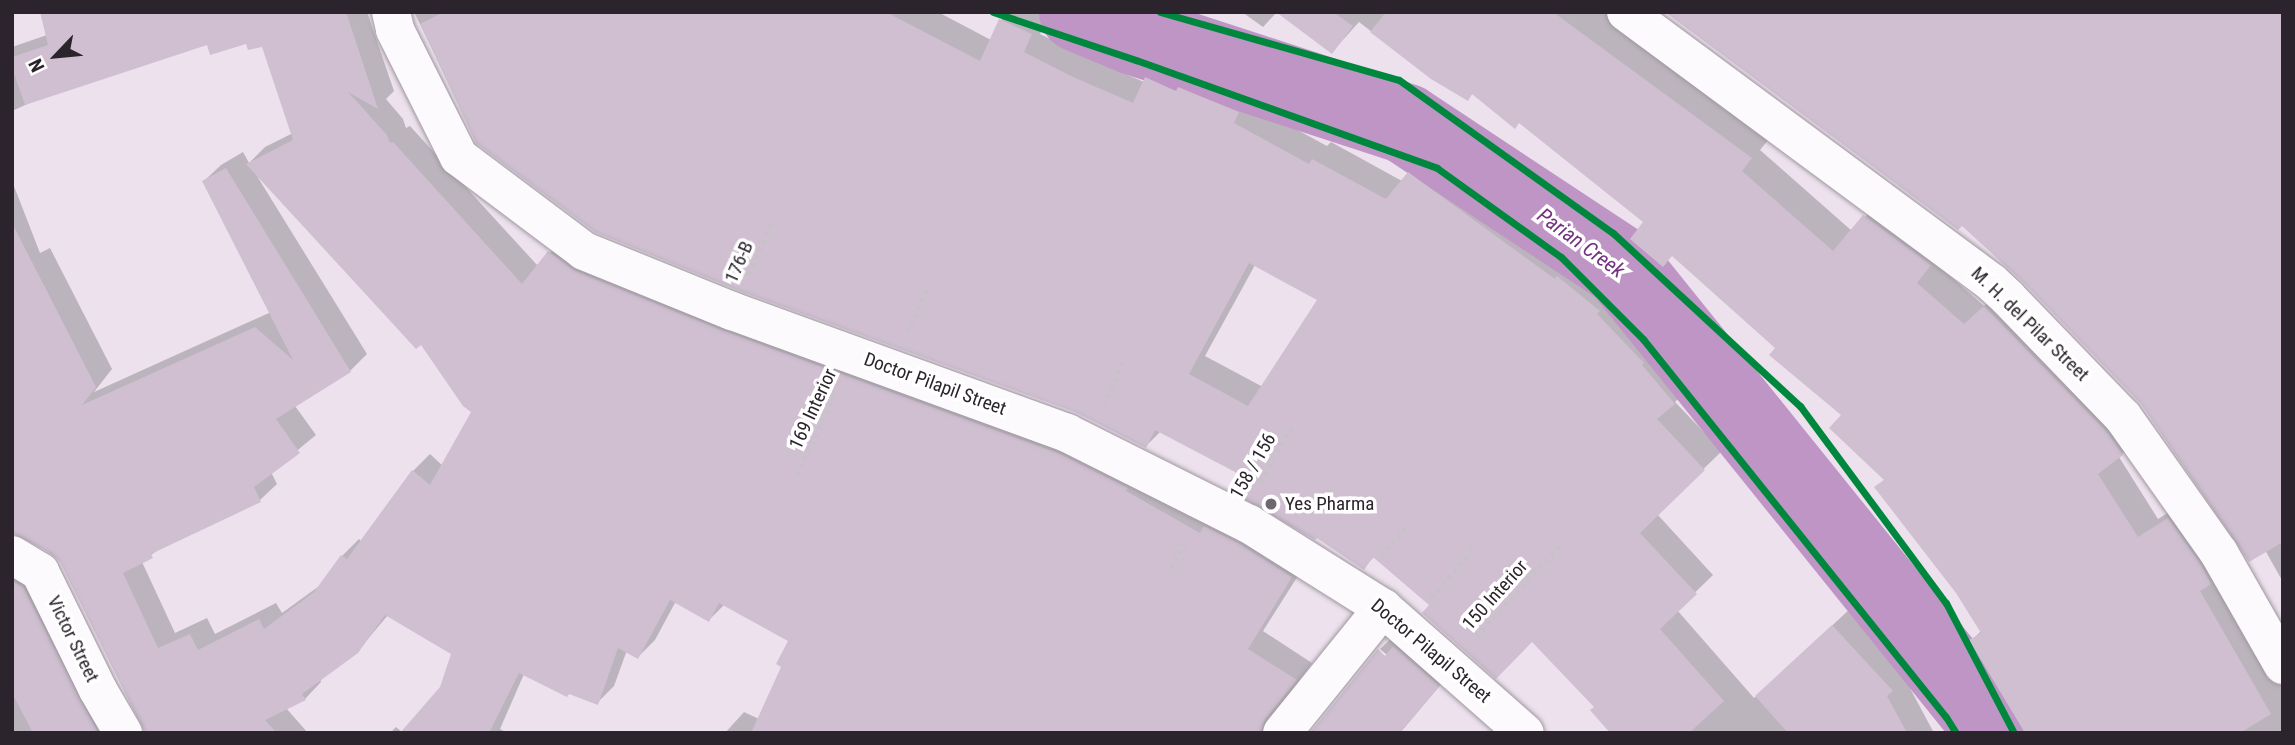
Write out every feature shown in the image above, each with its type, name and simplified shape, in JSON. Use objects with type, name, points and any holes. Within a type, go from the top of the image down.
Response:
[{"type":"street","name":"Doctor Pilapil Street","points":[[391,12],[395,30],[459,157],[584,251],[732,311],[1067,433],[1239,519],[1394,617],[1525,733]]},
{"type":"street","name":"M. H. del Pilar Street","points":[[1626,12],[1991,282],[2008,298],[2123,417],[2219,553],[2283,665]]},
{"type":"street","name":"Victor Street","points":[[12,555],[40,572],[98,690],[123,733]]},
{"type":"street","points":[[1282,733],[1394,617]]},
{"type":"path","points":[[1394,617],[1473,550]]},
{"type":"building","points":[[40,12],[346,12],[378,109],[348,92],[387,135],[390,143],[393,142],[522,284],[548,251],[575,271],[724,331],[1058,453],[1128,488],[1126,491],[1200,533],[1204,526],[1238,543],[1292,577],[1248,649],[1297,680],[1265,719],[1261,733],[751,733],[781,667],[776,664],[788,641],[719,603],[709,622],[670,600],[638,659],[618,648],[598,705],[569,694],[567,697],[519,673],[489,733],[400,733],[440,687],[451,654],[385,615],[358,653],[302,694],[306,700],[265,720],[277,733],[145,733],[60,562],[51,553],[12,533],[12,223],[96,387],[82,405],[255,327],[293,360],[202,181],[226,168],[351,372],[276,419],[300,453],[254,487],[261,502],[151,554],[153,558],[123,573],[158,648],[190,634],[198,650],[259,619],[264,629],[314,592],[341,555],[347,559],[412,470],[430,485],[471,412],[463,406],[421,345],[416,349],[246,164],[293,140],[262,47],[248,50],[246,44],[210,55],[207,45],[25,105],[12,68],[12,57],[48,45]]},
{"type":"building","points":[[444,12],[886,12],[980,61],[999,19],[1032,34],[1024,52],[1073,77],[1133,103],[1145,77],[1176,91],[1178,87],[1239,112],[1234,123],[1309,164],[1312,159],[1386,199],[1408,172],[1555,279],[1557,276],[1600,311],[1597,314],[1644,363],[1642,365],[1675,404],[1657,419],[1705,470],[1640,533],[1697,594],[1660,629],[1724,701],[1689,733],[1610,733],[1590,710],[1594,707],[1532,642],[1496,679],[1422,613],[1429,605],[1373,557],[1364,570],[1317,538],[1315,540],[1227,489],[1237,473],[1155,430],[1146,448],[1075,412],[740,291],[595,232],[476,143],[420,24]],"holes":[[[1249,263],[1317,300],[1248,406],[1189,374]]]},
{"type":"building","points":[[1276,12],[1333,12],[1353,26],[1332,54]]},
{"type":"building","points":[[1386,12],[1553,12],[1752,158],[1742,171],[1833,251],[1863,215],[1931,265],[1917,283],[1964,324],[1984,306],[2106,431],[2123,455],[2098,474],[2138,537],[2168,518],[2211,584],[2200,591],[2271,714],[2240,733],[2025,733],[1969,640],[1981,633],[1956,593],[1874,487],[1884,480],[1829,428],[1841,415],[1769,355],[1775,348],[1672,256],[1663,267],[1630,239],[1643,222],[1519,123],[1515,129],[1472,94],[1468,101],[1431,79],[1370,32]]},
{"type":"building","points":[[1665,12],[2283,12],[2283,542],[2249,562],[2141,404],[2023,282],[1962,226],[1958,230]]},
{"type":"building","points":[[12,581],[23,587],[98,733],[33,733],[12,693]]},
{"type":"building","points":[[1832,625],[1893,691],[1887,696],[1907,733],[1788,733],[1755,696]]},
{"type":"building","points":[[1393,646],[1439,686],[1400,733],[1310,733],[1378,649],[1385,656]]},
{"type":"waterway","name":"Parian Creek","points":[[1079,12],[1134,35],[1406,124],[1622,267],[1986,719],[1993,733]]},
{"type":"cycle path","points":[[993,12],[1136,60],[1437,168],[1561,257],[1643,339],[1946,717],[1956,733]]},
{"type":"cycle path","points":[[1160,12],[1399,80],[1613,233],[1800,406],[1946,603],[2014,733]]},
{"type":"place","name":"Yes Pharma","points":[[1271,504]]}]
